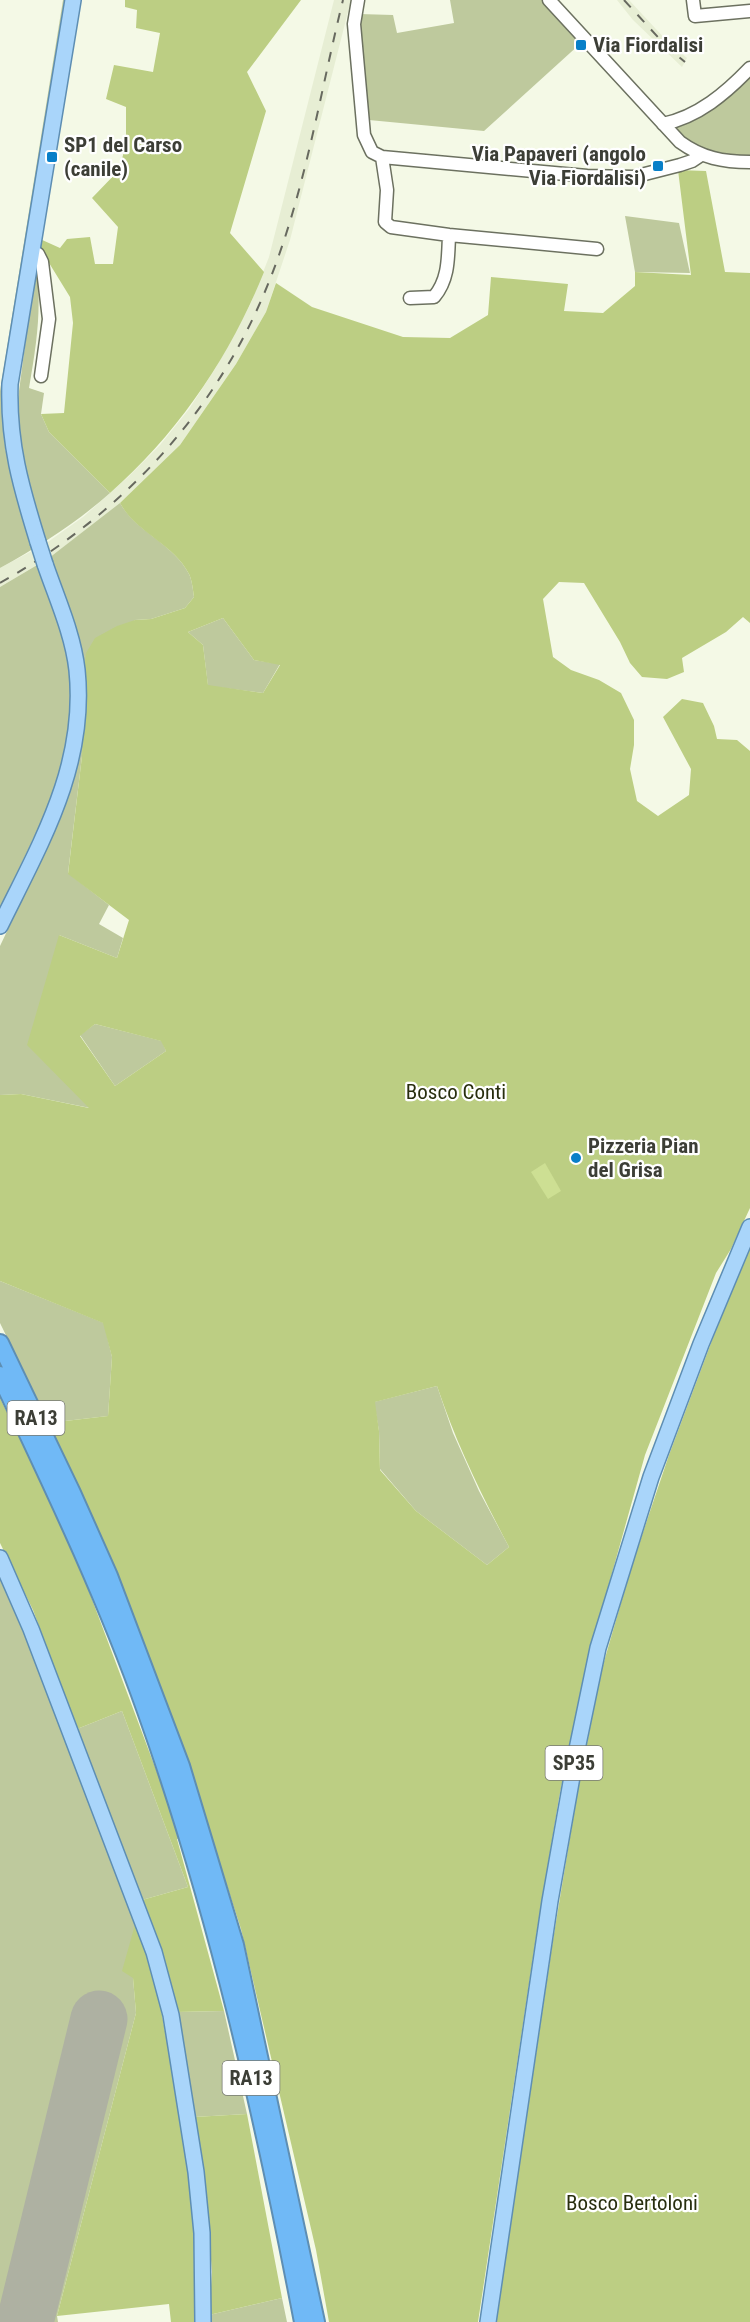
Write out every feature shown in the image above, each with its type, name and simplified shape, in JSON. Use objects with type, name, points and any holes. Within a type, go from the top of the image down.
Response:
[{"type":"highway","name":"RA13","points":[[0,1343],[102,1579],[121,1645],[174,1769],[195,1834],[284,2224],[303,2322]]},
{"type":"highway","name":"RA13","points":[[0,1375],[66,1496]]},
{"type":"highway","points":[[195,1834],[235,1945],[316,2322]]},
{"type":"main road","points":[[0,926],[59,802],[77,732],[79,701],[70,640],[19,481],[9,408],[10,384],[73,0]]},
{"type":"main road","name":"SP35","points":[[488,2322],[550,1901],[576,1754],[598,1648],[651,1477],[701,1344],[750,1227]]},
{"type":"main road","points":[[0,1558],[31,1629],[123,1869],[154,1952],[171,2015],[196,2172],[202,2233],[203,2322]]},
{"type":"street","points":[[358,0],[354,24],[364,135],[372,152],[382,157],[587,176],[633,177],[692,161],[701,155]]},
{"type":"street","points":[[549,0],[680,142],[701,155],[725,161],[750,162]]},
{"type":"street","points":[[693,0],[695,16],[750,11]]},
{"type":"street","points":[[663,124],[699,112],[750,68]]},
{"type":"street","points":[[382,157],[387,190],[385,222],[391,227],[401,230],[597,249]]},
{"type":"street","points":[[410,298],[434,297],[441,289],[447,267],[448,235]]},
{"type":"street","points":[[32,251],[38,254],[42,262],[49,319],[41,376]]},
{"type":"shaded area","points":[[63,0],[66,0],[4,416],[5,448],[21,508],[24,480],[16,414],[36,261],[39,294],[38,325],[29,388],[44,393],[41,414],[49,432],[110,493],[57,534],[0,568],[0,391]]},
{"type":"shaded area","points":[[334,0],[351,0],[290,240],[266,312],[236,364],[180,445],[145,481],[110,512],[49,558],[0,587],[0,568],[45,544],[83,517],[160,445],[189,409],[215,369],[250,305],[269,257]]},
{"type":"shaded area","points":[[450,0],[542,0],[581,43],[484,131],[369,120],[359,14],[393,15],[397,33],[454,23]]},
{"type":"shaded area","points":[[617,0],[629,0],[668,42],[687,58],[682,67],[633,20]]},
{"type":"shaded area","points":[[750,73],[750,158],[708,151],[690,142],[673,127]]},
{"type":"shaded area","points":[[625,216],[679,223],[690,273],[635,272]]},
{"type":"shaded area","points":[[120,503],[135,522],[182,563],[190,576],[194,597],[185,608],[151,619],[135,620],[83,681],[63,632],[71,667],[69,744],[48,808],[0,908],[0,587],[49,558]]},
{"type":"shaded area","points":[[223,618],[254,660],[280,664],[263,693],[208,686],[203,645],[188,632]]},
{"type":"shaded area","points":[[83,730],[68,873],[109,905],[99,924],[123,938],[117,958],[59,935],[90,1108],[21,1094],[0,1095],[0,946],[59,822],[80,756]]},
{"type":"shaded area","points":[[95,1024],[162,1041],[166,1051],[115,1086],[80,1035]]},
{"type":"shaded area","points":[[545,1163],[561,1191],[548,1199],[531,1172]]},
{"type":"shaded area","points":[[0,1281],[104,1323],[112,1357],[108,1416],[65,1421],[47,1419],[0,1323]]},
{"type":"shaded area","points":[[437,1386],[453,1433],[479,1491],[509,1547],[487,1565],[416,1511],[380,1469],[379,1431],[374,1402]]},
{"type":"shaded area","points":[[0,1578],[11,1600],[136,1921],[133,1978],[136,2013],[57,2316],[58,2322],[0,2322]]},
{"type":"shaded area","points":[[122,1711],[188,1887],[142,1900],[77,1729]]},
{"type":"shaded area","points":[[224,2011],[247,2114],[194,2117],[177,2012]]},
{"type":"shaded area","points":[[282,2298],[287,2322],[209,2322],[209,2315]]},
{"type":"green space","points":[[125,0],[301,0],[247,72],[266,111],[230,233],[264,272],[219,363],[200,391],[158,445],[110,493],[49,432],[41,414],[64,413],[73,323],[70,297],[38,245],[40,239],[60,248],[67,239],[90,237],[95,264],[113,264],[118,227],[92,198],[119,170],[126,144],[126,107],[106,99],[114,65],[153,72],[160,33],[136,28],[137,10],[125,7]]},
{"type":"green space","name":"Bosco Conti","points":[[678,170],[706,171],[725,272],[750,273],[750,623],[743,617],[726,632],[682,658],[684,672],[667,679],[642,677],[630,663],[584,583],[559,582],[543,599],[553,657],[571,670],[599,680],[621,693],[634,720],[634,745],[630,769],[637,801],[658,816],[689,795],[691,769],[663,717],[682,699],[703,703],[714,726],[717,739],[737,740],[750,751],[750,1208],[731,1249],[716,1273],[645,1455],[585,1670],[559,1798],[537,1931],[478,2322],[329,2322],[316,2250],[241,1929],[209,1830],[177,1839],[224,2011],[177,2012],[153,1926],[142,1900],[188,1887],[122,1711],[77,1729],[33,1610],[0,1543],[0,1398],[51,1503],[79,1490],[47,1419],[65,1421],[108,1416],[112,1357],[103,1323],[0,1281],[0,1095],[21,1094],[89,1108],[27,1045],[59,935],[117,958],[129,920],[68,874],[82,756],[83,681],[86,653],[95,638],[117,626],[135,620],[151,619],[185,608],[194,597],[190,576],[182,563],[135,522],[120,503],[180,445],[236,364],[266,312],[276,283],[312,307],[403,337],[450,338],[488,315],[491,277],[568,284],[564,311],[603,313],[635,286],[635,272],[691,275]],"holes":[[[223,618],[254,660],[280,665],[263,693],[208,685],[203,645],[188,632]],[[95,1024],[161,1041],[166,1051],[115,1086],[80,1036]],[[437,1386],[470,1468],[509,1547],[487,1565],[416,1511],[380,1470],[379,1431],[375,1402]],[[95,1582],[166,1771],[158,1775],[87,1586]]]},
{"type":"green space","name":"Bosco Bertoloni","points":[[750,1248],[750,2322],[496,2322],[552,1946],[578,1789],[601,1672],[632,1565],[669,1455],[723,1311]]},
{"type":"green space","points":[[136,1921],[156,1982],[186,2146],[196,2238],[196,2322],[171,2322],[169,2304],[57,2316],[136,2013],[133,1978],[122,1971]]},
{"type":"green space","points":[[247,2114],[282,2298],[209,2315],[212,2272],[205,2186],[194,2117]]},
{"type":"runway","points":[[25,2322],[99,2019]]},
{"type":"railway","points":[[0,583],[48,553],[92,520],[133,484],[170,445],[204,402],[233,356],[258,307],[289,224],[343,0]]},
{"type":"railway","points":[[624,0],[666,46],[685,62]]},
{"type":"place","name":"Via Fiordalisi","points":[[581,45]]},
{"type":"place","name":"SP1 del Carso (canile)","points":[[52,157]]},
{"type":"place","name":"Via Papaveri (angolo Via Fiordalisi)","points":[[658,166]]},
{"type":"place","name":"Pizzeria Pian del Grisa","points":[[576,1158]]}]
